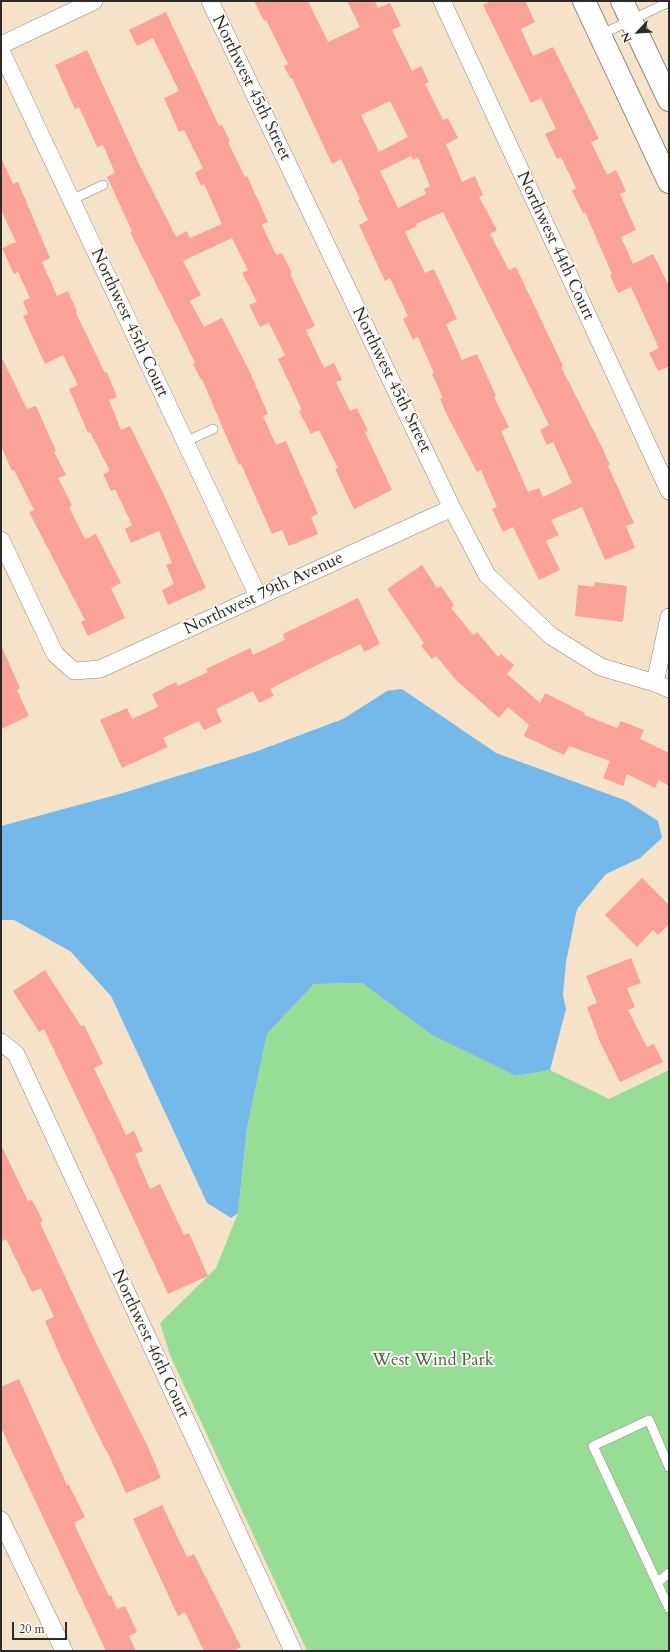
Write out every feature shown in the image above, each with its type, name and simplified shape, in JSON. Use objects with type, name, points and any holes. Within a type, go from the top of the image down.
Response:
[{"type":"street","points":[[1,45],[94,1]]},
{"type":"street","name":"Northwest 45th Street","points":[[210,1],[452,508],[487,575],[551,636],[601,667],[662,686]]},
{"type":"street","name":"Northwest 44th Court","points":[[442,1],[669,491]]},
{"type":"street","points":[[584,1],[669,182]]},
{"type":"street","points":[[622,1],[669,100]]},
{"type":"street","name":"Northwest 45th Court","points":[[1,51],[258,596]]},
{"type":"street","name":"Northwest 79th Avenue","points":[[1,540],[55,654],[74,671],[100,670],[452,508]]},
{"type":"street","points":[[662,686],[669,617]]},
{"type":"street","name":"Northwest 46th Court","points":[[1,1042],[16,1054],[293,1651]]},
{"type":"street","points":[[1,1520],[64,1651]]},
{"type":"lane","points":[[600,35],[667,4]]},
{"type":"lane","points":[[71,200],[103,185]]},
{"type":"lane","points":[[185,442],[213,428]]},
{"type":"lane","points":[[669,1466],[648,1420],[593,1446],[669,1608]]},
{"type":"lane","points":[[657,1583],[669,1573]]},
{"type":"green space","name":"West Wind Park","points":[[362,983],[432,1035],[516,1076],[550,1070],[609,1099],[669,1070],[669,1651],[307,1651],[170,1355],[160,1323],[216,1268],[238,1213],[247,1128],[267,1034],[314,984]]},
{"type":"water","points":[[402,689],[496,753],[627,801],[658,821],[662,838],[640,858],[606,874],[577,909],[566,962],[563,995],[566,1009],[550,1070],[516,1076],[432,1035],[362,983],[314,984],[267,1034],[247,1128],[238,1213],[231,1218],[207,1203],[111,996],[70,951],[14,920],[1,920],[1,826],[123,793],[255,752],[343,719],[387,691]]},
{"type":"building","points":[[254,1],[308,1],[328,42],[360,27],[347,1],[375,1],[378,8],[390,3],[401,26],[392,30],[412,71],[421,66],[429,82],[425,84],[443,120],[448,118],[458,138],[446,144],[462,182],[475,176],[483,195],[479,197],[497,230],[490,234],[509,270],[516,267],[563,366],[561,367],[602,447],[610,465],[608,466],[634,523],[626,526],[635,548],[605,560],[582,507],[551,520],[559,535],[546,541],[560,570],[539,580],[513,527],[503,532],[492,509],[497,507],[481,470],[477,472],[448,417],[440,399],[443,398],[432,374],[434,373],[418,337],[413,340],[403,319],[408,316],[390,278],[385,281],[359,225],[368,220],[358,200],[360,199],[341,159],[332,164],[292,78],[290,78],[284,66],[288,64],[266,20],[264,21]],"holes":[[[390,101],[408,137],[379,152],[361,115]],[[411,156],[413,160],[418,157],[430,186],[424,189],[426,194],[398,208],[380,171]],[[443,212],[549,425],[540,430],[547,445],[553,442],[572,483],[543,497],[539,488],[528,492],[501,431],[509,427],[494,397],[496,396],[477,354],[462,360],[446,324],[457,319],[434,269],[425,273],[405,232],[417,226],[416,224]]]},
{"type":"building","points":[[491,1],[525,1],[535,22],[521,29],[533,56],[553,47],[599,139],[591,142],[607,175],[616,170],[626,191],[620,194],[636,230],[621,237],[633,264],[653,254],[669,286],[669,370],[668,367],[658,371],[649,353],[659,348],[631,287],[618,293],[610,275],[612,274],[585,212],[583,213],[572,191],[576,188],[561,157],[557,159],[545,134],[556,129],[541,98],[531,103],[483,5]]},
{"type":"building","points":[[166,12],[219,126],[222,125],[230,141],[228,142],[245,177],[247,176],[268,222],[262,225],[276,255],[282,253],[292,273],[290,274],[315,326],[306,330],[324,368],[334,363],[342,380],[336,382],[350,411],[357,408],[368,431],[365,432],[392,490],[354,509],[335,469],[338,468],[319,430],[311,434],[299,411],[302,410],[278,359],[285,355],[269,323],[260,327],[249,305],[257,302],[242,273],[248,270],[232,238],[183,261],[201,295],[190,301],[204,327],[222,318],[249,370],[268,414],[263,416],[276,445],[286,441],[318,514],[311,517],[318,534],[289,546],[282,530],[272,534],[241,464],[239,465],[202,379],[201,380],[193,364],[195,363],[130,232],[132,231],[107,177],[115,173],[103,145],[97,147],[79,107],[75,109],[55,65],[87,50],[138,162],[176,237],[187,231],[190,238],[222,224],[204,184],[201,186],[195,173],[203,168],[184,130],[179,132],[164,98],[179,91],[153,38],[137,46],[129,30]]},
{"type":"building","points":[[1,158],[13,184],[18,182],[50,258],[42,262],[57,296],[68,291],[77,312],[76,313],[105,373],[107,372],[117,397],[109,400],[121,430],[130,426],[163,493],[206,588],[168,605],[162,590],[174,584],[166,565],[172,563],[159,531],[131,543],[125,529],[132,525],[115,489],[111,491],[103,474],[110,471],[90,432],[88,433],[69,389],[78,385],[63,355],[45,364],[23,316],[28,314],[23,301],[30,298],[18,272],[14,274],[2,248],[16,242],[1,210]]},
{"type":"building","points":[[1,356],[27,409],[36,406],[56,451],[54,452],[66,475],[58,478],[72,505],[69,507],[85,539],[96,534],[121,583],[111,588],[125,618],[88,636],[81,622],[85,620],[29,512],[34,510],[14,470],[12,471],[1,446]]},
{"type":"building","points":[[422,565],[437,588],[441,586],[454,605],[451,608],[473,635],[477,632],[498,657],[501,654],[514,665],[507,674],[540,703],[545,693],[585,713],[584,715],[617,728],[621,721],[644,730],[640,739],[669,753],[669,786],[659,780],[655,788],[627,774],[623,786],[603,778],[610,761],[569,746],[564,755],[524,736],[529,725],[508,707],[499,718],[456,680],[436,656],[432,659],[421,646],[424,643],[387,589]]},
{"type":"building","points":[[595,582],[627,586],[623,622],[575,616],[578,585],[594,587]]},
{"type":"building","points":[[358,598],[380,644],[364,652],[361,644],[323,662],[270,689],[274,696],[259,703],[253,691],[216,709],[222,722],[204,730],[199,721],[163,738],[168,747],[122,768],[100,720],[127,708],[132,719],[158,707],[152,694],[176,682],[178,686],[208,672],[206,669],[250,648],[253,655],[285,640],[283,634]]},
{"type":"building","points":[[1,645],[20,688],[17,690],[29,716],[1,729]]},
{"type":"building","points":[[642,878],[669,905],[669,924],[658,935],[653,930],[637,947],[605,915]]},
{"type":"building","points":[[631,958],[641,983],[627,988],[635,1007],[628,1010],[647,1047],[654,1044],[663,1062],[620,1082],[600,1042],[587,1007],[597,1003],[586,976]]},
{"type":"building","points":[[45,970],[81,1026],[84,1025],[103,1064],[94,1068],[126,1135],[134,1131],[143,1151],[135,1154],[150,1189],[160,1184],[184,1235],[189,1233],[208,1276],[168,1294],[44,1029],[39,1032],[13,991]]},
{"type":"building","points":[[1,1145],[28,1201],[32,1200],[43,1221],[40,1223],[96,1343],[148,1447],[161,1478],[126,1493],[62,1360],[45,1321],[54,1317],[41,1288],[32,1292],[6,1239],[1,1242]]},
{"type":"building","points":[[19,1379],[67,1485],[69,1485],[85,1517],[74,1523],[77,1530],[109,1596],[111,1595],[117,1609],[125,1606],[137,1632],[129,1636],[136,1651],[106,1651],[1,1428],[1,1387]]},
{"type":"building","points":[[162,1505],[187,1557],[194,1554],[241,1647],[233,1651],[204,1651],[185,1612],[178,1616],[133,1519]]}]
